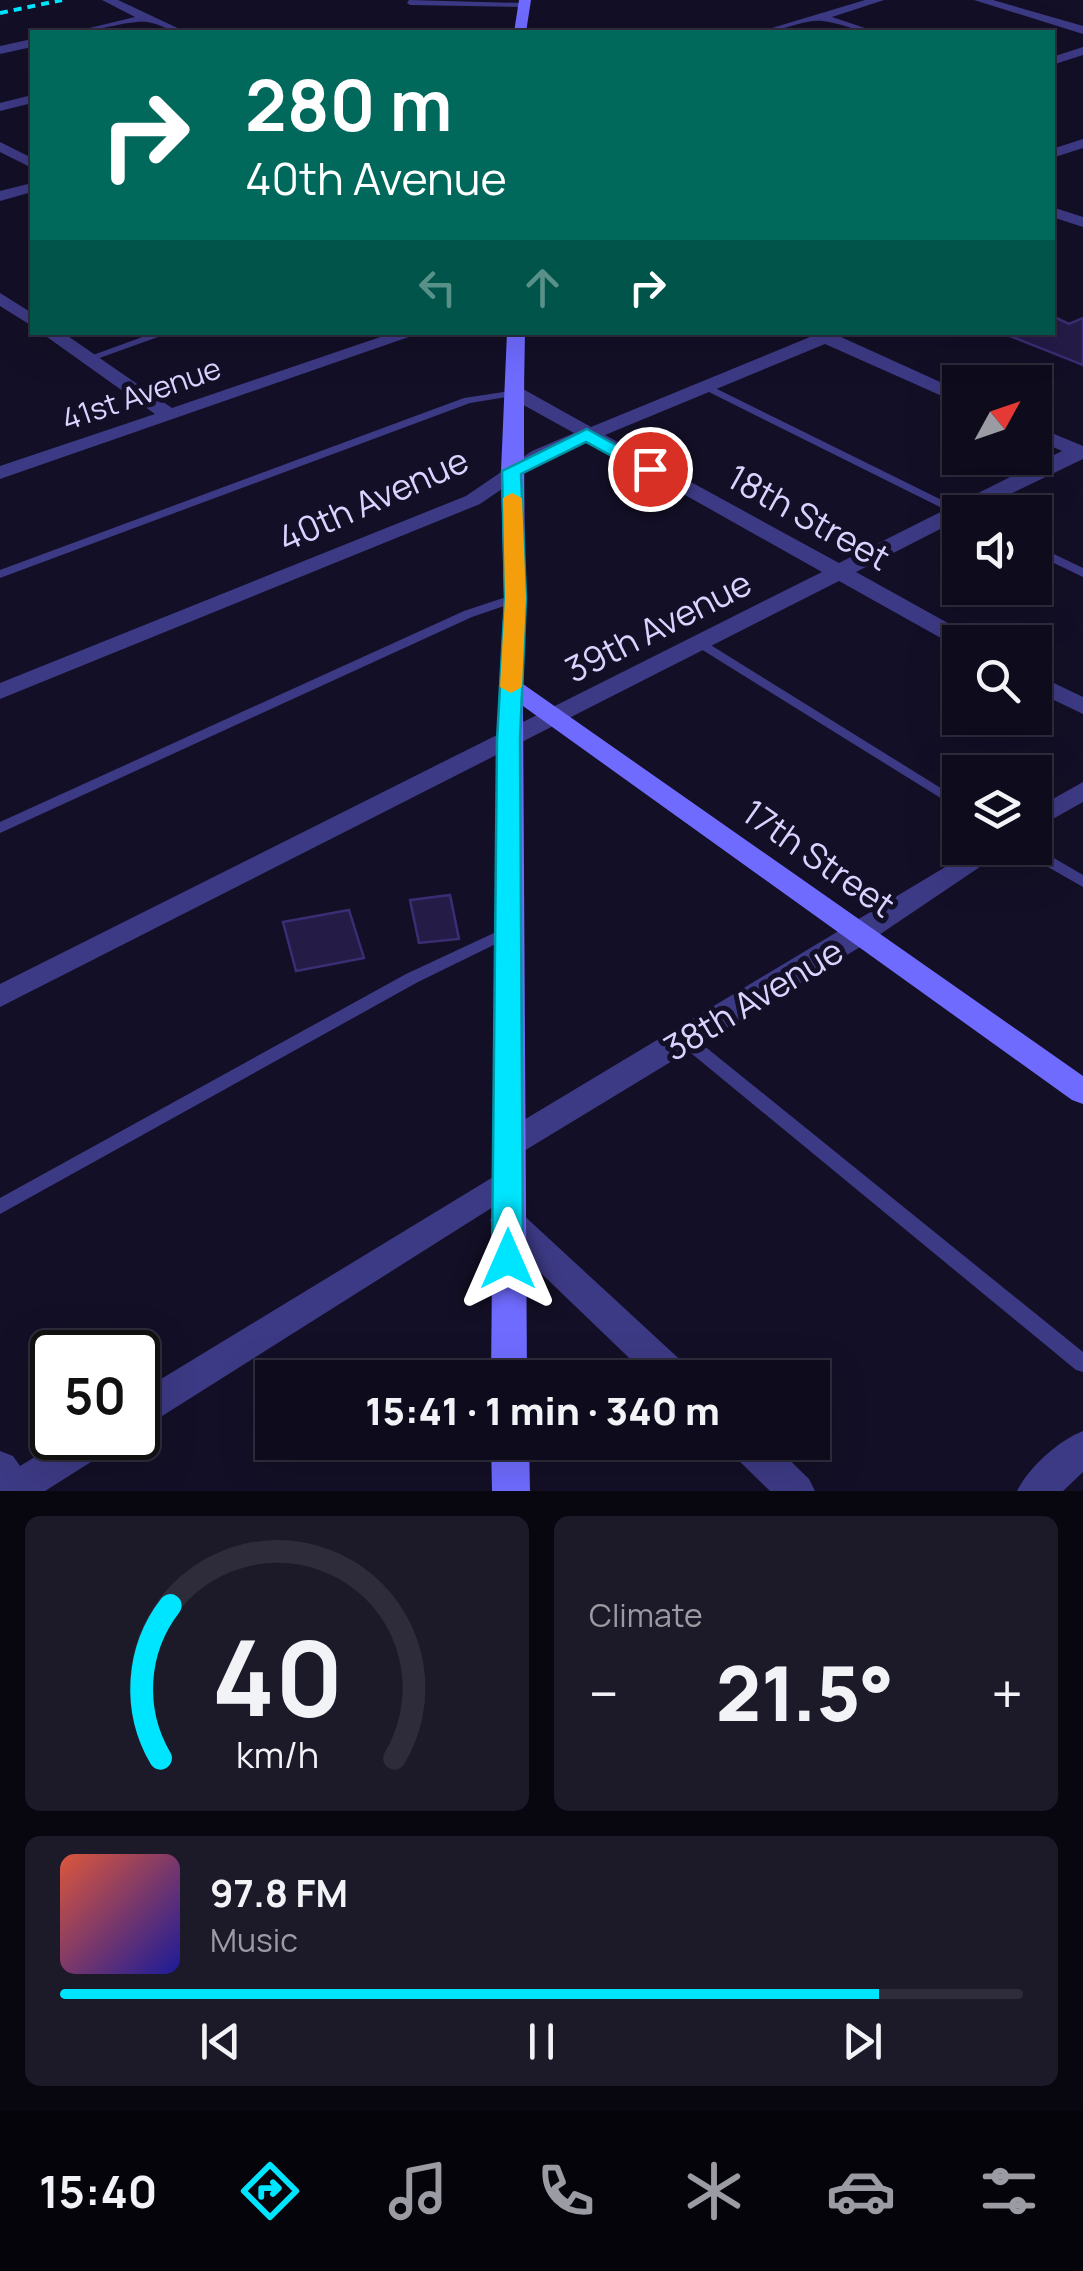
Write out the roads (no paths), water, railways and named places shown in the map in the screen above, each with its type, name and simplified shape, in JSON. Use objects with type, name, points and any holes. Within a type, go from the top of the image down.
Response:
[{"type":"main road","points":[[520,30],[524,3]]},
{"type":"main road","points":[[509,1360],[508,740],[516,598],[512,471],[516,335]]},
{"type":"main road","name":"17th Street","points":[[511,686],[1083,1092]]},
{"type":"main road","points":[[510,1460],[511,1491]]},
{"type":"street","points":[[108,0],[175,30]]},
{"type":"street","points":[[772,30],[878,0]]},
{"type":"street","points":[[980,0],[1083,30]]},
{"type":"street","points":[[820,17],[864,30]]},
{"type":"street","points":[[89,30],[147,18]]},
{"type":"street","points":[[0,50],[30,43]]},
{"type":"street","points":[[1055,60],[1083,50]]},
{"type":"street","points":[[0,107],[30,100]]},
{"type":"street","points":[[1055,153],[1083,143]]},
{"type":"street","points":[[0,146],[30,163]]},
{"type":"street","points":[[0,196],[30,188]]},
{"type":"street","points":[[1055,213],[1083,222]]},
{"type":"street","points":[[0,298],[28,313]]},
{"type":"street","points":[[53,335],[169,415]]},
{"type":"street","name":"41st Avenue","points":[[0,473],[405,335]]},
{"type":"street","points":[[820,335],[942,390]]},
{"type":"street","name":"40th Avenue","points":[[0,692],[473,500],[512,471],[587,434],[820,335]]},
{"type":"street","name":"18th Street","points":[[516,393],[942,630]]},
{"type":"street","points":[[1052,439],[1081,452]]},
{"type":"street","name":"39th Avenue","points":[[994,495],[1081,452]]},
{"type":"street","name":"39th Avenue","points":[[0,997],[942,521]]},
{"type":"street","points":[[1052,690],[1083,707]]},
{"type":"street","points":[[1052,810],[1083,790]]},
{"type":"street","name":"38th Avenue","points":[[508,1146],[968,865]]},
{"type":"street","points":[[160,1398],[508,1181]]},
{"type":"street","points":[[507,1220],[656,1360]]},
{"type":"street","points":[[1036,1491],[1083,1448]]},
{"type":"street","points":[[0,1468],[14,1490],[62,1460]]},
{"type":"street","points":[[763,1460],[796,1491]]},
{"type":"lane","points":[[412,0],[410,3],[524,3]]},
{"type":"lane","points":[[88,359],[158,335]]},
{"type":"lane","points":[[705,386],[942,504]]},
{"type":"lane","points":[[0,574],[468,400],[516,393]]},
{"type":"lane","points":[[1052,558],[1083,573]]},
{"type":"lane","points":[[0,828],[468,614],[516,598]]},
{"type":"lane","points":[[701,643],[942,795]]},
{"type":"lane","points":[[1052,864],[1083,882]]},
{"type":"lane","points":[[0,1207],[412,978],[510,930]]},
{"type":"lane","points":[[686,1040],[1083,1364]]},
{"type":"railway","points":[[0,13],[62,0]]}]
